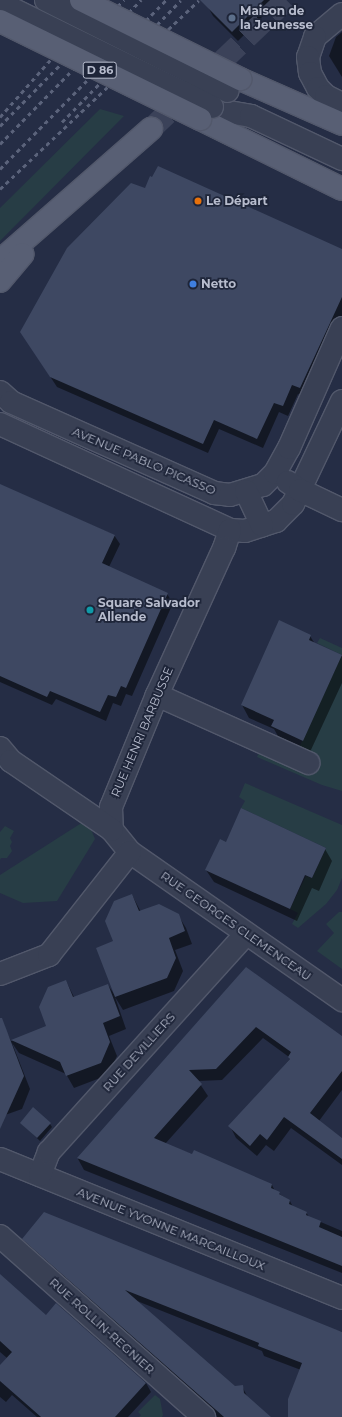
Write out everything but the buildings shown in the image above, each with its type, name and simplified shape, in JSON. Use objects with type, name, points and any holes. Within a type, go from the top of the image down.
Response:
[{"type":"main road","name":"D 86","points":[[81,0],[234,85],[342,124]]},
{"type":"main road","name":"D 86","points":[[0,21],[206,113],[341,188]]},
{"type":"main road","points":[[0,261],[22,240],[45,223],[80,190],[151,129]]},
{"type":"main road","points":[[0,281],[30,245],[45,223]]},
{"type":"street","name":"D 86","points":[[46,0],[234,85],[237,98],[251,116]]},
{"type":"street","name":"D 86","points":[[0,2],[206,113],[229,112],[251,116],[342,159]]},
{"type":"street","points":[[337,102],[322,93],[313,81],[309,69],[308,57],[315,37],[342,14]]},
{"type":"street","name":"AVENUE PABLO PICASSO","points":[[0,392],[11,402],[214,493],[230,495],[263,485],[275,473],[289,448],[342,328]]},
{"type":"street","name":"AVENUE PABLO PICASSO","points":[[0,424],[230,530],[245,531],[276,521],[293,504],[342,401]]},
{"type":"street","points":[[275,473],[300,490],[342,510]]},
{"type":"street","points":[[246,491],[262,526]]},
{"type":"street","name":"RUE HENRI BARBUSSE","points":[[112,830],[110,807],[157,695],[224,548],[230,530]]},
{"type":"street","points":[[157,695],[308,763]]},
{"type":"street","points":[[0,748],[12,761],[112,830],[130,852],[49,955],[0,974]]},
{"type":"street","name":"RUE GEORGES CLEMENCEAU","points":[[130,852],[342,1000]]},
{"type":"street","name":"RUE DEVILLIERS","points":[[40,1175],[49,1152],[246,934]]},
{"type":"street","name":"AVENUE YVONNE MARCAILLOUX","points":[[0,1159],[342,1298]]},
{"type":"street","name":"RUE ROLLIN-REGNIER","points":[[0,1236],[192,1413]]},
{"type":"shaded area","points":[[100,109],[124,116],[0,241],[0,208]]},
{"type":"shaded area","points":[[320,638],[342,648],[342,655],[317,643]]},
{"type":"shaded area","points":[[342,655],[342,791],[322,785],[257,757],[261,748],[297,752]]},
{"type":"shaded area","points":[[245,783],[342,825],[342,878],[337,890],[326,904],[298,928],[292,924],[298,913],[290,909],[306,876],[312,878],[326,848],[241,808],[245,801],[239,797]]},
{"type":"shaded area","points":[[83,822],[90,827],[95,839],[57,901],[23,903],[0,893],[0,875]]},
{"type":"shaded area","points":[[5,826],[14,831],[10,838],[12,842],[10,846],[12,851],[7,858],[1,858],[0,860],[0,832]]},
{"type":"shaded area","points":[[339,912],[342,912],[342,969],[317,951],[334,933],[326,924]]},
{"type":"shaded area","points":[[155,1395],[160,1399],[163,1415],[162,1417],[139,1417],[141,1415],[138,1412]]},
{"type":"tunnel","points":[[151,129],[286,0]]},
{"type":"railway","points":[[0,117],[103,0]]},
{"type":"railway","points":[[0,126],[124,0]]},
{"type":"railway","points":[[0,144],[141,0]]},
{"type":"railway","points":[[0,169],[166,0]]},
{"type":"railway","points":[[62,122],[181,0]]},
{"type":"railway","points":[[0,189],[199,0]]},
{"type":"place","name":"Maison de la Jeunesse","points":[[232,18]]},
{"type":"place","name":"Le Départ","points":[[198,201]]},
{"type":"place","name":"Netto","points":[[193,284]]},
{"type":"place","name":"Square Salvador Allende","points":[[90,610]]}]
